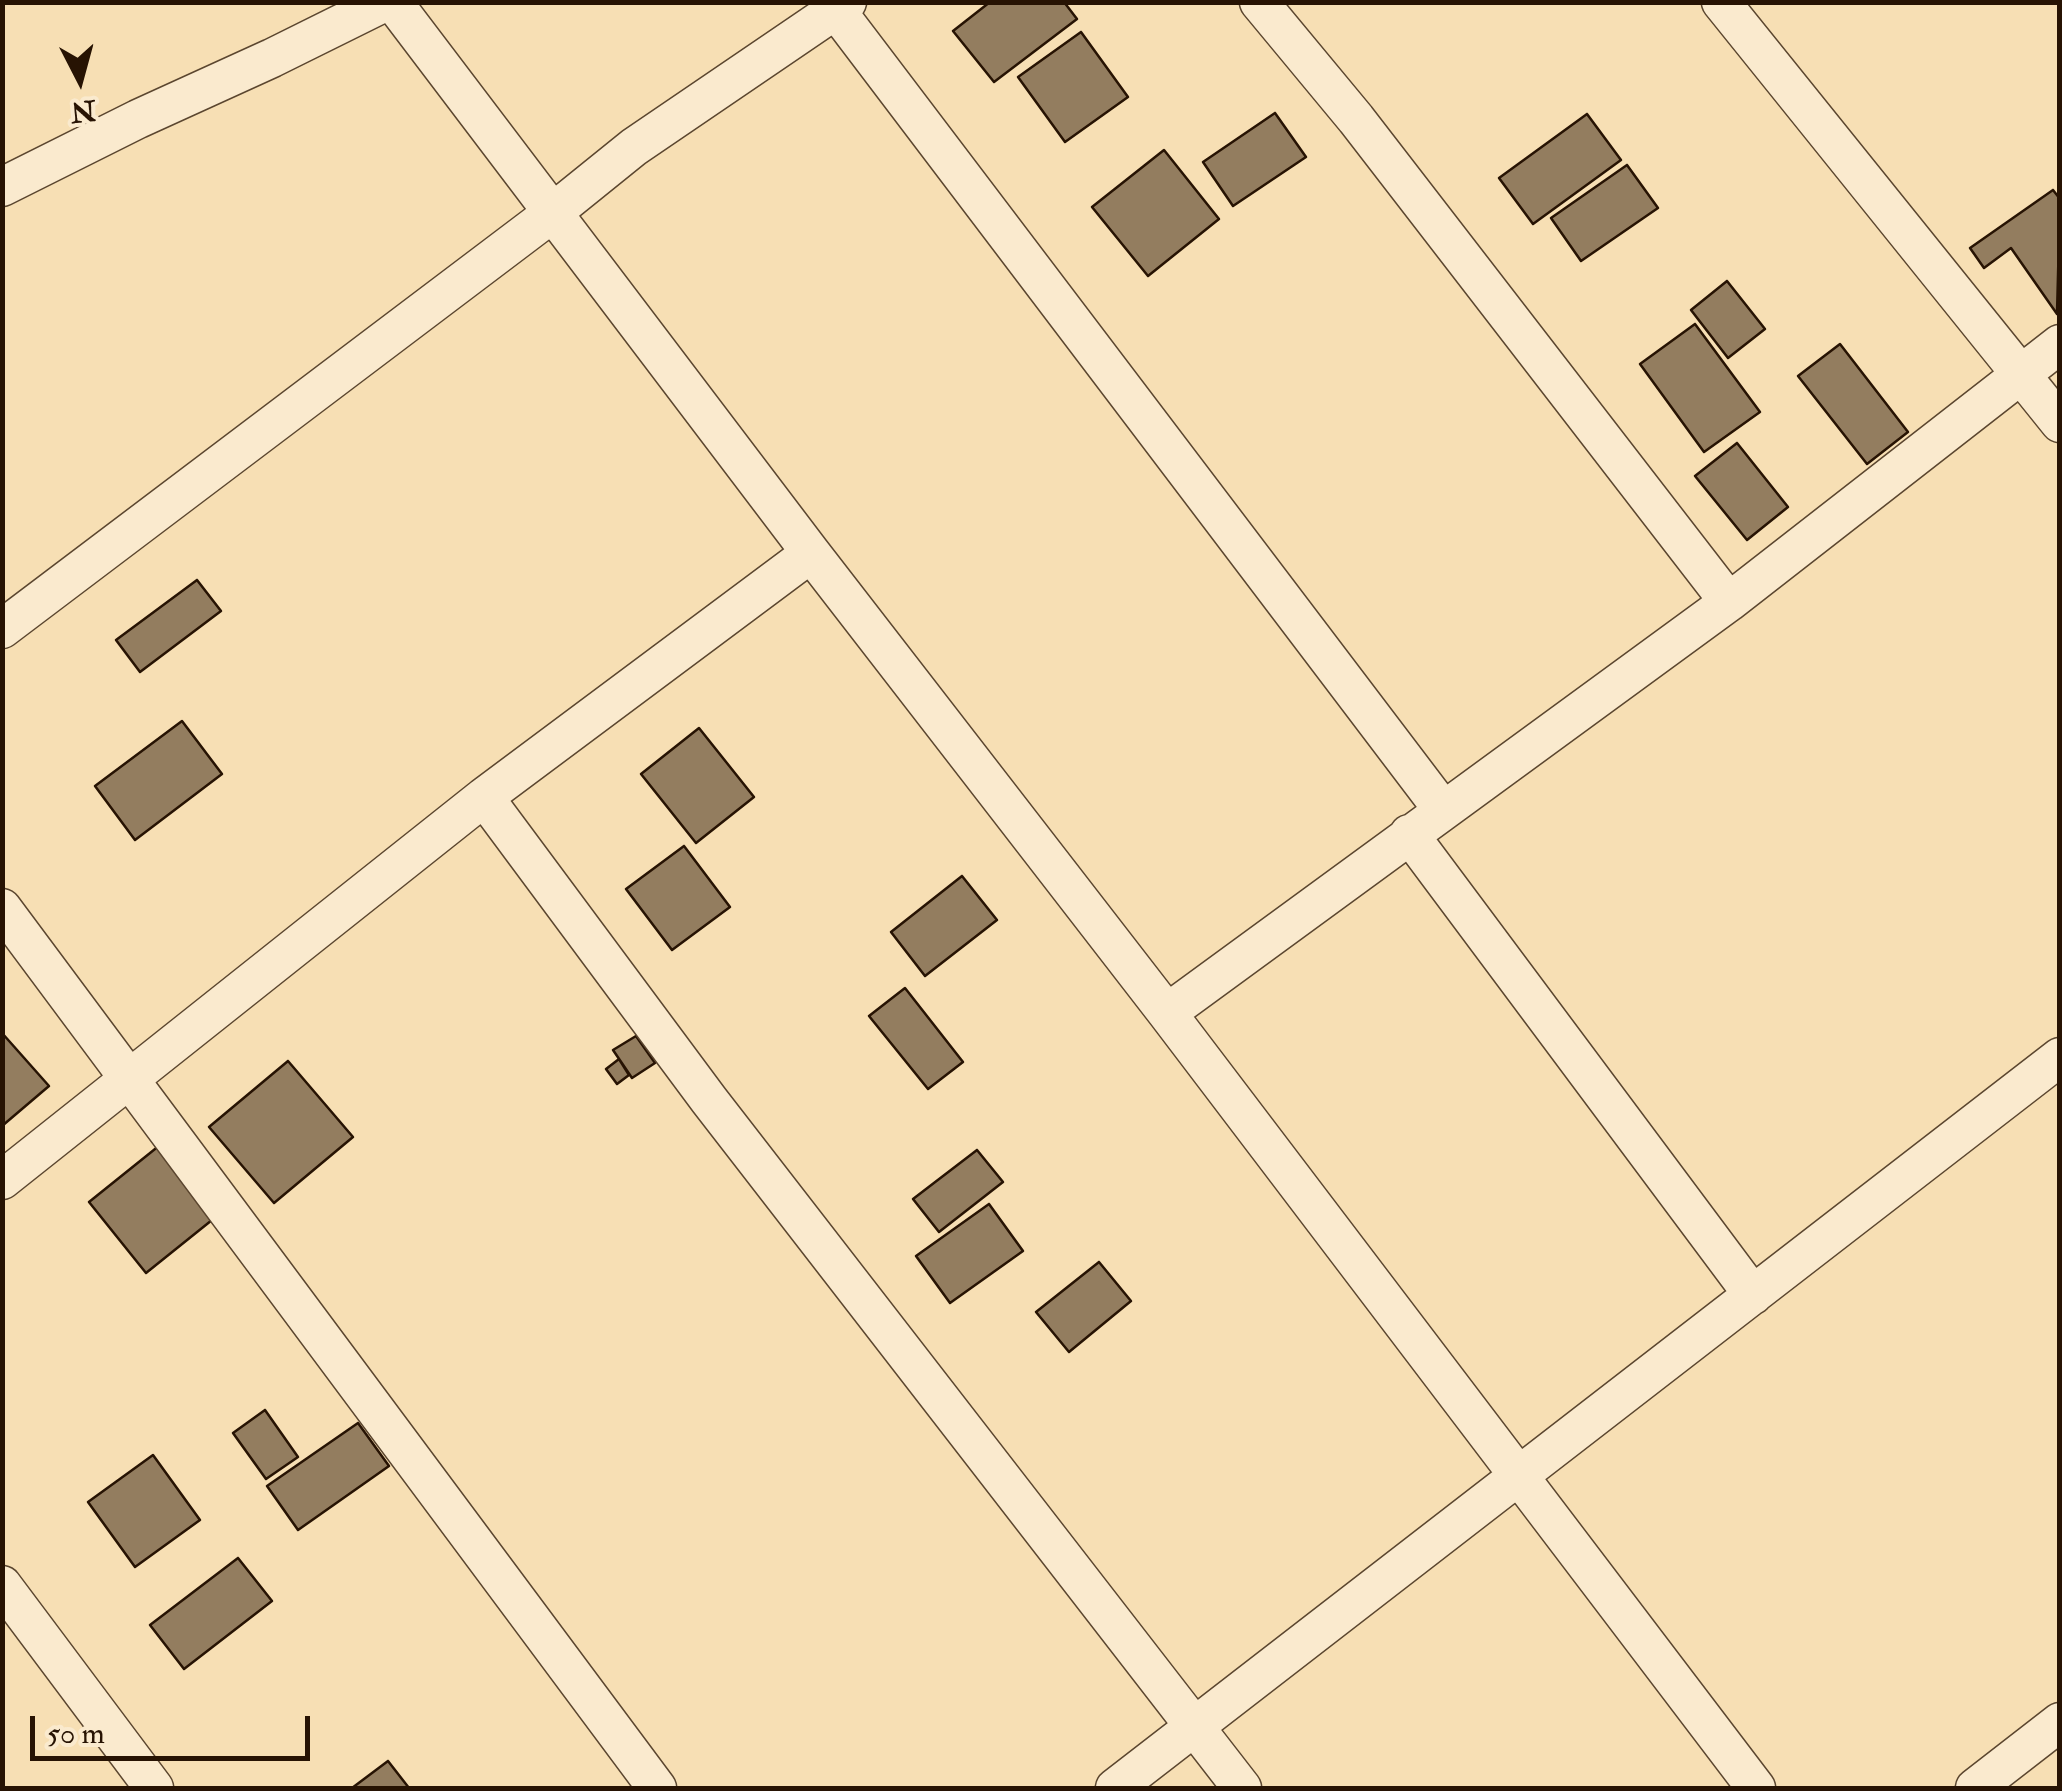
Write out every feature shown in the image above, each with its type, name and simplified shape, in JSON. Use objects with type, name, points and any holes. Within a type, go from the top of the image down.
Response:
[{"type":"street","points":[[2,187],[389,2],[1168,1014],[1756,1788]]},
{"type":"street","points":[[1259,2],[1356,119],[1729,602]]},
{"type":"street","points":[[1722,2],[2060,423]]},
{"type":"street","points":[[2,629],[551,214],[634,146],[842,6],[1443,810]]},
{"type":"street","points":[[1168,1014],[1729,602],[2060,344]]},
{"type":"street","points":[[2,1180],[484,797],[810,552]]},
{"type":"street","points":[[484,797],[721,1114],[1242,1788]]},
{"type":"street","points":[[1409,834],[1753,1295]]},
{"type":"street","points":[[2,908],[658,1788]]},
{"type":"street","points":[[1115,1788],[2060,1057]]},
{"type":"street","points":[[2,1585],[154,1788]]},
{"type":"street","points":[[1976,1788],[2060,1722]]},
{"type":"building","points":[[990,2],[1064,2],[1077,19],[994,82],[953,31]]},
{"type":"building","points":[[1081,32],[1128,97],[1065,142],[1018,77]]},
{"type":"building","points":[[1275,113],[1306,157],[1233,206],[1203,162]]},
{"type":"building","points":[[1587,114],[1621,160],[1533,224],[1499,178]]},
{"type":"building","points":[[1164,150],[1219,219],[1148,276],[1092,207]]},
{"type":"building","points":[[1627,165],[1658,208],[1581,261],[1551,218]]},
{"type":"building","points":[[2053,190],[2060,199],[2057,314],[2011,248],[1984,268],[1970,248]]},
{"type":"building","points":[[1727,281],[1765,329],[1728,358],[1691,310]]},
{"type":"building","points":[[1695,324],[1760,412],[1704,452],[1640,364]]},
{"type":"building","points":[[1840,344],[1908,432],[1867,464],[1798,376]]},
{"type":"building","points":[[1737,443],[1788,507],[1747,540],[1695,476]]},
{"type":"building","points":[[197,580],[221,611],[140,672],[116,640]]},
{"type":"building","points":[[182,721],[222,774],[135,840],[95,786]]},
{"type":"building","points":[[699,728],[754,797],[696,843],[641,774]]},
{"type":"building","points":[[684,846],[730,907],[672,950],[626,889]]},
{"type":"building","points":[[962,876],[997,920],[925,976],[891,932]]},
{"type":"building","points":[[905,988],[963,1062],[928,1089],[869,1016]]},
{"type":"building","points":[[2,1033],[49,1086],[2,1126]]},
{"type":"building","points":[[636,1036],[655,1063],[632,1078],[613,1050]]},
{"type":"building","points":[[619,1059],[629,1075],[617,1084],[606,1069]]},
{"type":"building","points":[[288,1061],[353,1137],[274,1203],[209,1127]]},
{"type":"building","points":[[160,1145],[217,1216],[146,1273],[89,1202]]},
{"type":"building","points":[[977,1150],[1003,1182],[939,1232],[913,1199]]},
{"type":"building","points":[[989,1204],[1023,1251],[950,1303],[916,1256]]},
{"type":"building","points":[[1099,1262],[1131,1301],[1069,1352],[1036,1312]]},
{"type":"building","points":[[265,1410],[298,1457],[266,1479],[233,1433]]},
{"type":"building","points":[[358,1423],[389,1466],[298,1530],[267,1486]]},
{"type":"building","points":[[153,1455],[200,1520],[135,1567],[88,1502]]},
{"type":"building","points":[[238,1558],[272,1601],[184,1669],[150,1625]]},
{"type":"building","points":[[388,1761],[409,1788],[352,1788]]}]
